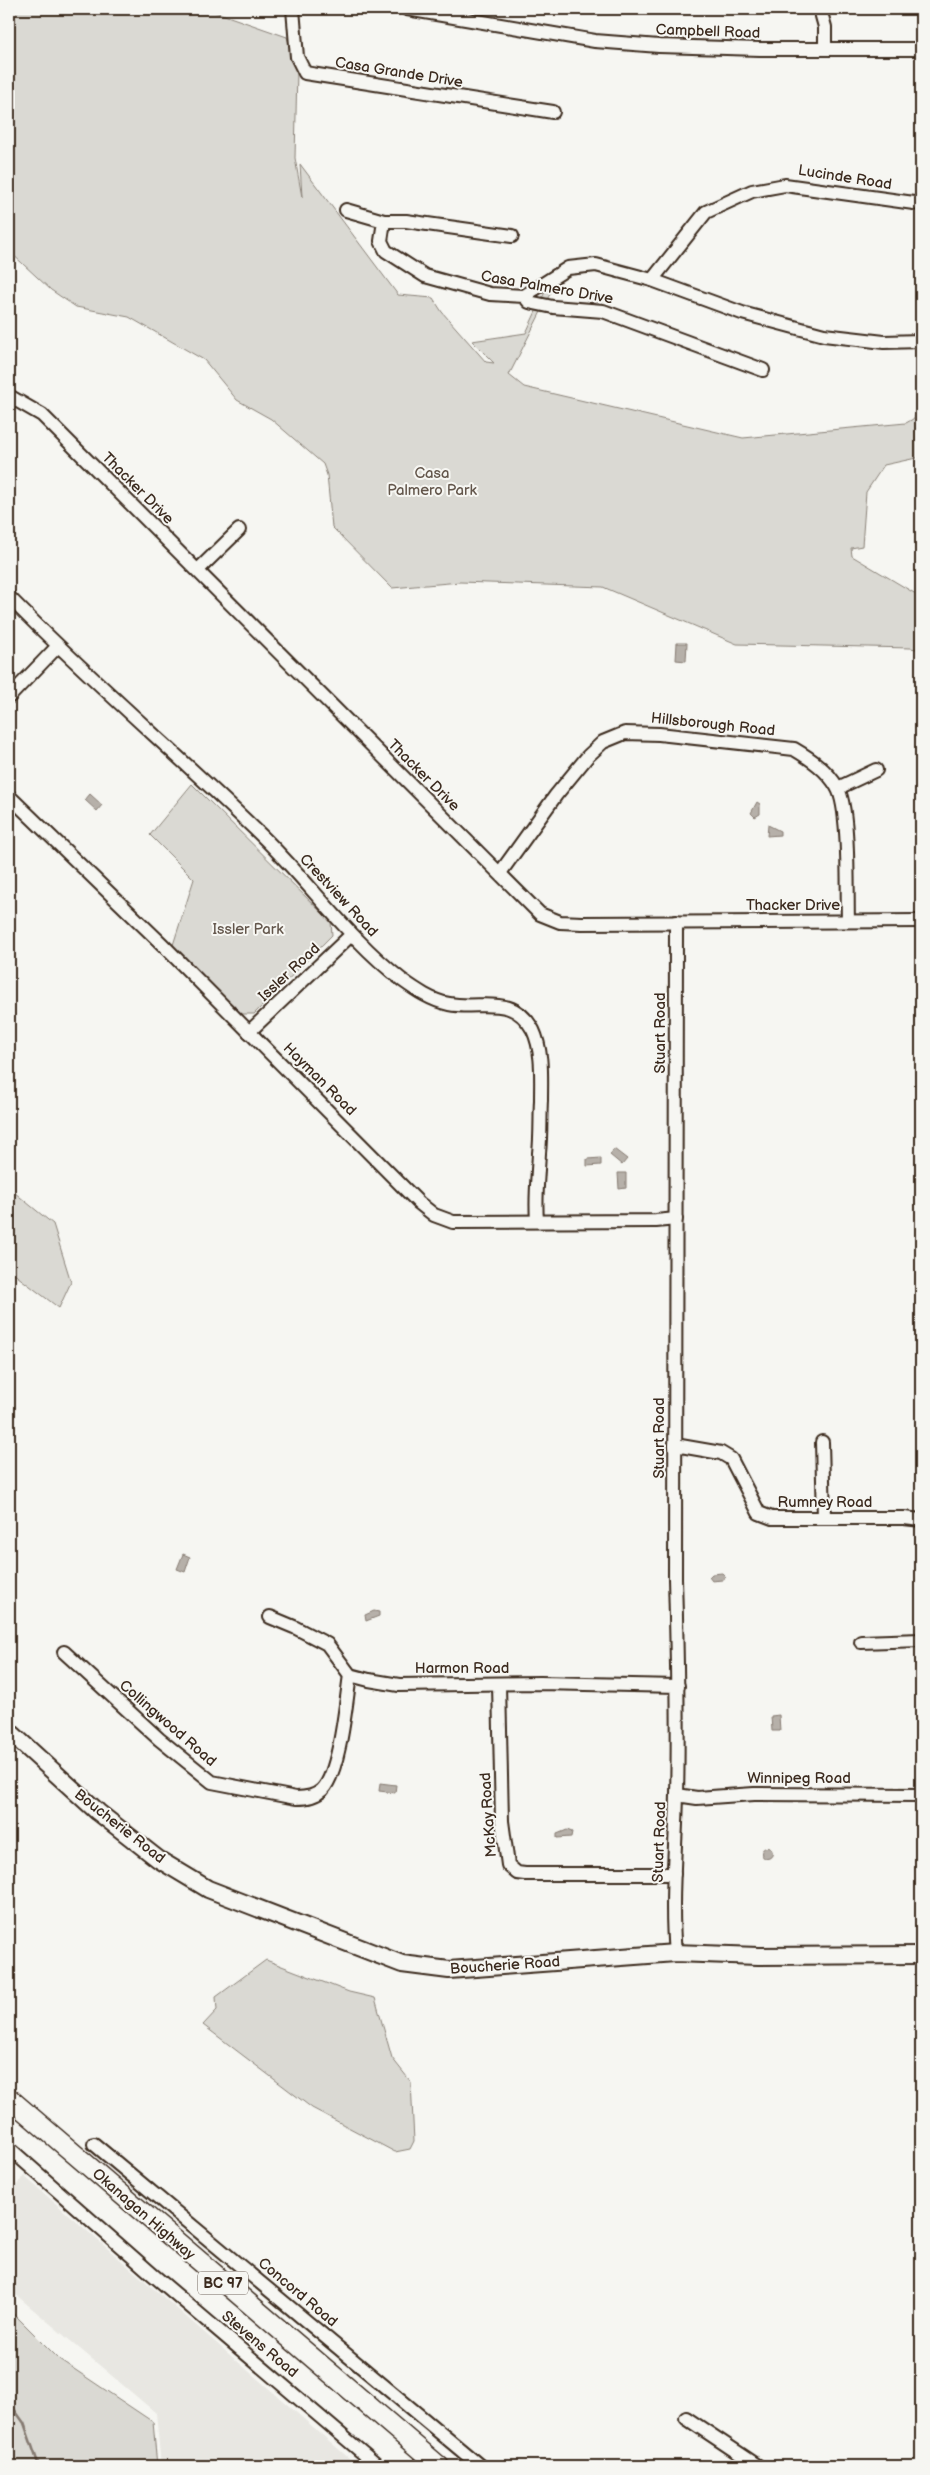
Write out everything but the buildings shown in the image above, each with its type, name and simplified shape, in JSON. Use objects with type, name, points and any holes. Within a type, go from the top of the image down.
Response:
[{"type":"highway","name":"Okanagan Highway","points":[[9,2098],[438,2466]]},
{"type":"highway","name":"Okanagan Highway","points":[[9,2115],[422,2466]]},
{"type":"main road","name":"Boucherie Road","points":[[9,1731],[98,1812],[158,1859],[200,1884],[402,1964],[449,1970],[675,1953],[758,1956],[921,1955]]},
{"type":"street","name":"Casa Grande Drive","points":[[293,9],[297,57],[305,73],[553,112]]},
{"type":"street","name":"Campbell Road","points":[[407,9],[595,40],[659,46],[921,49]]},
{"type":"street","points":[[820,9],[825,26],[825,49]]},
{"type":"street","name":"Lucinde Road","points":[[652,280],[706,212],[752,191],[785,185],[921,204]]},
{"type":"street","points":[[346,210],[384,221],[406,221],[512,236]]},
{"type":"street","name":"Casa Palmero Drive","points":[[384,221],[381,241],[386,252],[425,276],[490,294],[524,296],[568,268],[596,265],[652,280],[742,313],[824,335],[884,342],[921,341]]},
{"type":"street","name":"Casa Palmero Drive","points":[[524,296],[530,302],[553,307],[604,311],[763,370]]},
{"type":"street","name":"Thacker Drive","points":[[9,396],[42,414],[540,914],[555,920],[582,922],[921,921]]},
{"type":"street","points":[[198,570],[239,530]]},
{"type":"street","name":"Crestview Road","points":[[9,597],[57,648],[264,838],[351,935],[403,980],[430,998],[453,1005],[498,1004],[524,1015],[533,1030],[540,1049],[537,1220]]},
{"type":"street","points":[[9,696],[57,648]]},
{"type":"street","name":"Hillsborough Road","points":[[500,873],[556,795],[588,756],[603,742],[625,733],[659,734],[794,749],[812,760],[838,788],[844,807],[848,921]]},
{"type":"street","points":[[838,788],[876,770]]},
{"type":"street","name":"Hayman Road","points":[[9,796],[249,1032],[419,1203],[434,1215],[453,1222],[537,1220],[656,1221],[676,1219]]},
{"type":"street","name":"Stuart Road","points":[[675,1953],[672,1916],[677,1795],[678,1686],[675,1578],[676,922]]},
{"type":"street","name":"Issler Road","points":[[249,1032],[351,935]]},
{"type":"street","points":[[822,1442],[824,1518]]},
{"type":"street","name":"Rumney Road","points":[[675,1445],[721,1453],[731,1459],[759,1513],[772,1518],[921,1520]]},
{"type":"street","points":[[270,1617],[327,1644],[350,1675]]},
{"type":"street","points":[[861,1642],[921,1640]]},
{"type":"street","name":"Collingwood Road","points":[[64,1652],[155,1736],[212,1782],[296,1798],[308,1798],[322,1790],[335,1764],[350,1675]]},
{"type":"street","name":"Harmon Road","points":[[350,1675],[399,1685],[678,1686]]},
{"type":"street","name":"McKay Road","points":[[499,1684],[502,1821],[508,1865],[517,1873],[525,1874],[674,1874]]},
{"type":"street","name":"Winnipeg Road","points":[[677,1795],[698,1798],[754,1794],[921,1796]]},
{"type":"street","name":"Concord Road","points":[[94,2144],[480,2466]]},
{"type":"street","name":"Stevens Road","points":[[9,2148],[152,2274],[378,2466]]},
{"type":"street","points":[[686,2418],[758,2466]]},
{"type":"street","points":[[736,2453],[736,2466]]},
{"type":"shaded area","points":[[677,643],[687,643],[686,661],[676,660]]},
{"type":"shaded area","points":[[90,794],[102,805],[97,811],[85,800]]},
{"type":"shaded area","points":[[757,802],[760,804],[760,814],[755,817],[751,813]]},
{"type":"shaded area","points":[[768,825],[780,831],[780,835],[767,836]]},
{"type":"shaded area","points":[[614,1149],[627,1159],[622,1165],[610,1155]]},
{"type":"shaded area","points":[[601,1158],[601,1165],[587,1166],[587,1159]]},
{"type":"shaded area","points":[[618,1173],[626,1173],[626,1188],[619,1189]]},
{"type":"shaded area","points":[[183,1554],[190,1557],[185,1572],[177,1569]]},
{"type":"shaded area","points":[[722,1573],[726,1577],[722,1580],[712,1581],[709,1577],[712,1574]]},
{"type":"shaded area","points":[[374,1611],[379,1612],[379,1616],[366,1621],[365,1615]]},
{"type":"shaded area","points":[[779,1715],[780,1731],[772,1731],[771,1716]]},
{"type":"shaded area","points":[[380,1783],[396,1785],[395,1793],[379,1791]]},
{"type":"shaded area","points":[[567,1830],[572,1832],[571,1837],[557,1838],[557,1834]]},
{"type":"shaded area","points":[[767,1847],[773,1853],[767,1859],[761,1853]]},
{"type":"shaded area","points":[[24,2176],[358,2466],[161,2466],[156,2413],[9,2289],[9,2195]]},
{"type":"green space","name":"Casa Palmero Park","points":[[9,9],[207,9],[287,37],[297,70],[295,158],[302,197],[300,164],[398,295],[433,298],[442,312],[486,362],[494,363],[472,341],[526,333],[550,281],[554,286],[509,375],[524,387],[743,438],[906,423],[913,419],[921,407],[921,457],[884,465],[866,492],[862,546],[851,548],[852,556],[921,597],[921,650],[911,648],[737,644],[603,587],[460,582],[392,588],[332,527],[327,475],[323,464],[271,419],[237,400],[204,360],[129,317],[76,307],[51,290],[9,251]]},
{"type":"green space","name":"Issler Park","points":[[192,784],[331,922],[332,935],[254,1014],[242,1014],[173,945],[194,879],[150,835]]},
{"type":"green space","points":[[9,1188],[53,1224],[71,1282],[59,1308],[9,1270]]},
{"type":"green space","points":[[266,1960],[349,1992],[375,1998],[392,2058],[411,2082],[414,2141],[410,2149],[395,2152],[312,2108],[203,2025],[217,2010],[216,1997]]},
{"type":"green space","points":[[9,2309],[59,2359],[153,2422],[157,2466],[9,2466]]},
{"type":"waterway","points":[[9,2402],[24,2423],[39,2466]]}]
